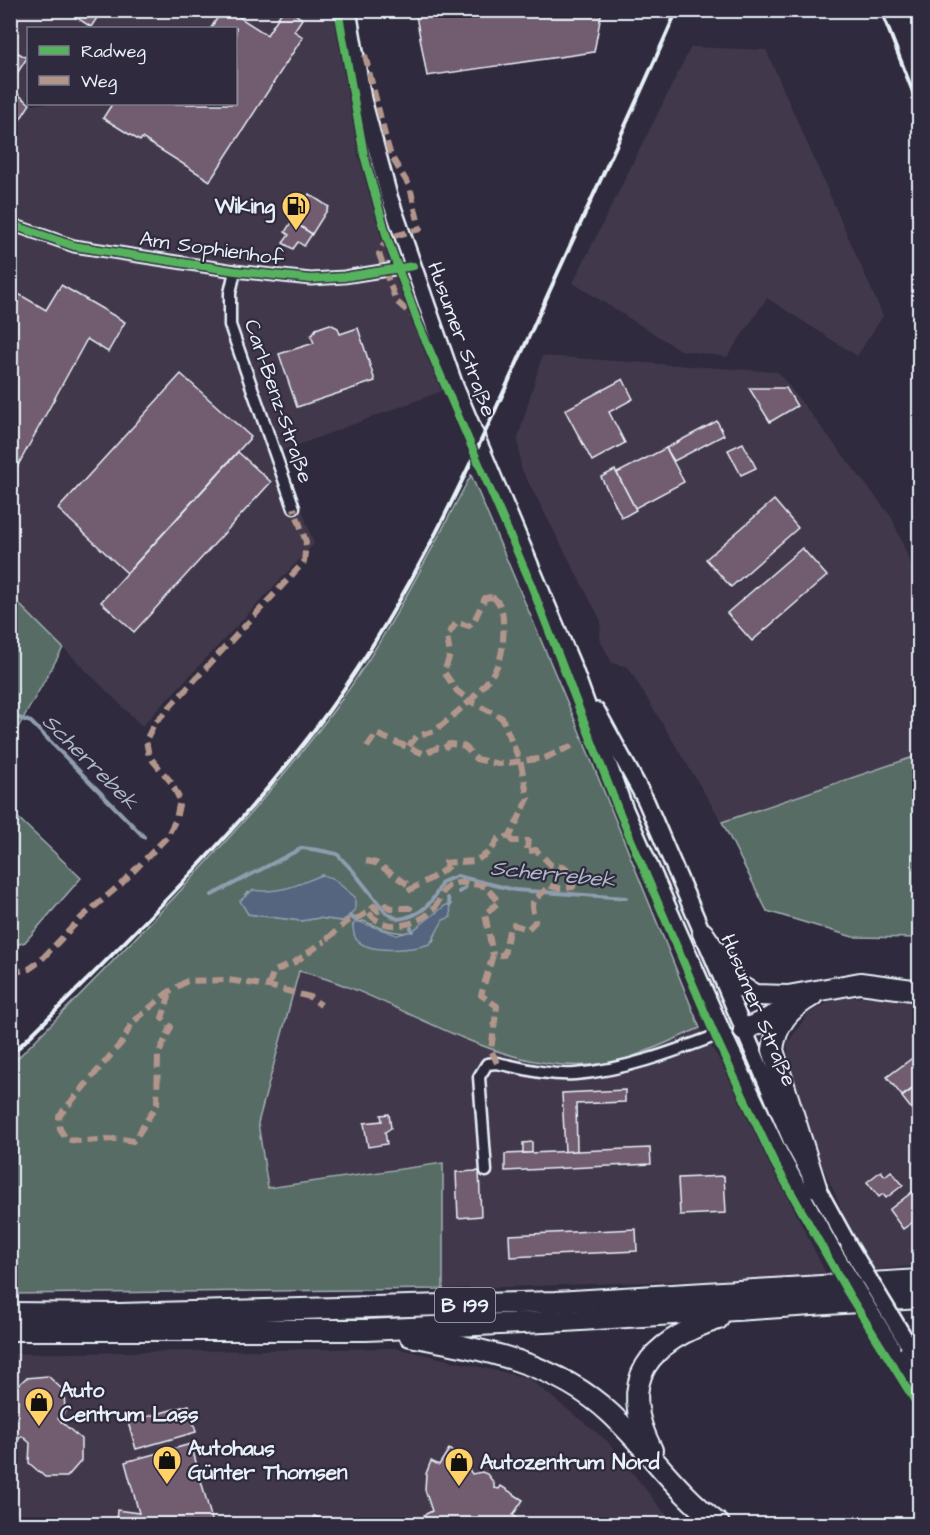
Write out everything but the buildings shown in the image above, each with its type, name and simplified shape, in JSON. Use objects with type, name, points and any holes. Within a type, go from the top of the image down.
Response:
[{"type":"highway","points":[[703,933],[738,985],[754,995],[790,1001]]},
{"type":"highway","points":[[741,1024],[790,1001],[831,988],[860,983],[920,991]]},
{"type":"highway","points":[[790,1001],[775,1035],[773,1050],[816,1187]]},
{"type":"highway","name":"B 199","points":[[10,1313],[120,1314],[556,1302],[920,1280]]},
{"type":"highway","name":"B 199","points":[[10,1330],[366,1330],[743,1311],[920,1298]]},
{"type":"highway","points":[[674,1482],[654,1452],[637,1417],[638,1389],[643,1369],[658,1349],[693,1327],[743,1311]]},
{"type":"highway","points":[[366,1330],[486,1350],[535,1365],[577,1389],[610,1413],[695,1507],[719,1524]]},
{"type":"main road","name":"Husumer Straße","points":[[348,10],[363,99],[389,196],[413,266],[455,386],[574,669],[624,807],[778,1152],[832,1249],[892,1347],[920,1385]]},
{"type":"main road","name":"Husumer Straße","points":[[574,669],[646,801],[792,1142],[849,1246],[920,1360]]},
{"type":"main road","points":[[723,1033],[741,1024]]},
{"type":"street","name":"Am Sophienhof","points":[[10,224],[74,246],[235,271],[311,279],[344,278],[413,266]]},
{"type":"street","name":"Carl-Benz-Straße","points":[[235,271],[230,293],[230,325],[294,508]]},
{"type":"street","name":"Husumer Straße","points":[[486,1171],[479,1077],[487,1064],[497,1063],[573,1074],[622,1066],[666,1054],[723,1033]]},
{"type":"shaded area","points":[[10,11],[339,11],[355,106],[358,155],[378,205],[442,391],[282,451],[314,544],[142,726],[11,596]]},
{"type":"shaded area","points":[[691,47],[766,50],[883,316],[857,356],[767,298],[727,357],[680,350],[573,283]]},
{"type":"shaded area","points":[[542,356],[778,372],[892,518],[919,585],[919,755],[722,822],[628,667],[612,663],[600,640],[601,621],[521,468],[518,438]]},
{"type":"shaded area","points":[[299,971],[627,1058],[700,1028],[723,1066],[827,1276],[443,1289],[443,1164],[268,1188],[258,1123]]},
{"type":"shaded area","points":[[897,996],[919,1004],[919,1265],[873,1270],[857,1245],[818,1155],[791,1076],[787,1043],[809,1013],[837,998]]},
{"type":"shaded area","points":[[395,1348],[528,1378],[607,1441],[671,1521],[678,1524],[11,1524],[10,1354]]},
{"type":"green space","points":[[471,475],[576,723],[700,1028],[628,1058],[586,1065],[544,1063],[502,1052],[461,1037],[339,983],[299,971],[258,1123],[268,1188],[443,1163],[443,1289],[11,1294],[10,1066],[219,849],[297,758],[334,710],[372,654],[407,595]],"holes":[[[322,875],[342,921],[319,918],[301,921],[248,914],[245,894],[280,891]],[[446,905],[433,941],[356,938],[353,925],[363,921],[390,931],[408,932],[424,924]]]},
{"type":"green space","points":[[11,596],[63,648],[11,740]]},
{"type":"green space","points":[[919,755],[919,938],[853,937],[767,911],[722,822]]},
{"type":"green space","points":[[11,811],[81,878],[25,942],[11,947]]},
{"type":"water","points":[[322,875],[332,878],[355,897],[355,909],[342,921],[319,918],[301,921],[248,914],[240,901],[253,890],[280,890]]},
{"type":"water","points":[[446,905],[450,905],[451,917],[443,920],[430,944],[403,949],[380,949],[362,944],[356,939],[353,925],[357,921],[397,935],[412,931]]},
{"type":"waterway","name":"Scherrebek","points":[[10,715],[31,722],[144,837]]},
{"type":"waterway","name":"Scherrebek","points":[[212,895],[302,848],[337,854],[386,913],[398,919],[420,912],[435,896],[442,882],[457,876],[515,890],[626,898]]},
{"type":"waterway","points":[[459,892],[465,888]]},
{"type":"waterway","points":[[448,898],[450,905]]},
{"type":"waterway","points":[[350,916],[357,921]]},
{"type":"railway","points":[[10,1056],[136,931],[217,846],[294,756],[360,665],[415,573],[464,478],[677,10]]},
{"type":"railway","points":[[881,10],[920,110]]},
{"type":"marked path","points":[[365,55],[391,156],[410,187],[420,229],[387,238],[379,254],[396,301],[413,316]]},
{"type":"marked path","points":[[10,973],[29,969],[39,962],[81,918],[120,885],[167,837],[176,819],[180,800],[171,782],[149,756],[146,740],[154,724],[304,562],[306,542],[294,508]]},
{"type":"marked path","points":[[492,597],[501,607],[503,614],[501,657],[493,674],[470,701],[457,691],[444,672],[450,655],[447,636],[457,622],[469,626],[474,621],[485,598],[492,597]]},
{"type":"marked path","points":[[409,746],[417,736],[435,731],[470,701],[502,718],[521,764],[528,799],[510,836],[498,839],[491,851],[475,861],[443,863]]},
{"type":"marked path","points":[[367,747],[376,734],[424,754],[437,748],[443,749],[449,744],[460,745],[466,747],[476,759],[499,764],[545,758],[576,744]]},
{"type":"marked path","points":[[510,836],[512,841],[528,841],[527,849]]},
{"type":"marked path","points":[[529,851],[536,850],[551,865],[566,868],[573,877]]},
{"type":"marked path","points":[[366,861],[376,863],[413,888]]},
{"type":"marked path","points":[[408,891],[450,864]]},
{"type":"marked path","points":[[497,1063],[491,1050],[497,1006],[481,995],[493,955],[504,955],[510,926],[528,929],[535,922],[533,903],[548,885],[560,888],[573,887],[574,880]]},
{"type":"marked path","points":[[369,913],[383,923],[392,925],[410,923],[433,910],[444,891],[452,884],[485,886],[499,902],[485,914],[493,955]]},
{"type":"marked path","points":[[327,939],[348,921],[362,916],[374,906],[378,911],[386,905],[390,908],[410,908],[412,904]]},
{"type":"marked path","points":[[269,986],[273,972],[295,962],[325,941]]},
{"type":"marked path","points":[[167,993],[169,997],[162,1018],[171,1027],[158,1055],[157,1104],[136,1138],[133,1141],[66,1139],[60,1129],[59,1116],[122,1042],[132,1023],[167,993],[187,981],[228,980],[269,986],[310,997],[321,1005]]},
{"type":"cycle path","points":[[338,10],[364,155],[387,238],[418,323],[528,577],[618,809],[715,1036],[774,1162],[848,1293],[920,1409]]},
{"type":"cycle path","points":[[10,224],[74,246],[235,271],[311,279],[344,277],[413,266]]},
{"type":"place","name":"Wiking","points":[[296,232]]},
{"type":"place","name":"Auto Centrum Lass","points":[[39,1428]]},
{"type":"place","name":"Autohaus Günter Thomsen","points":[[167,1486]]},
{"type":"place","name":"Autozentrum Nord","points":[[459,1488]]}]
